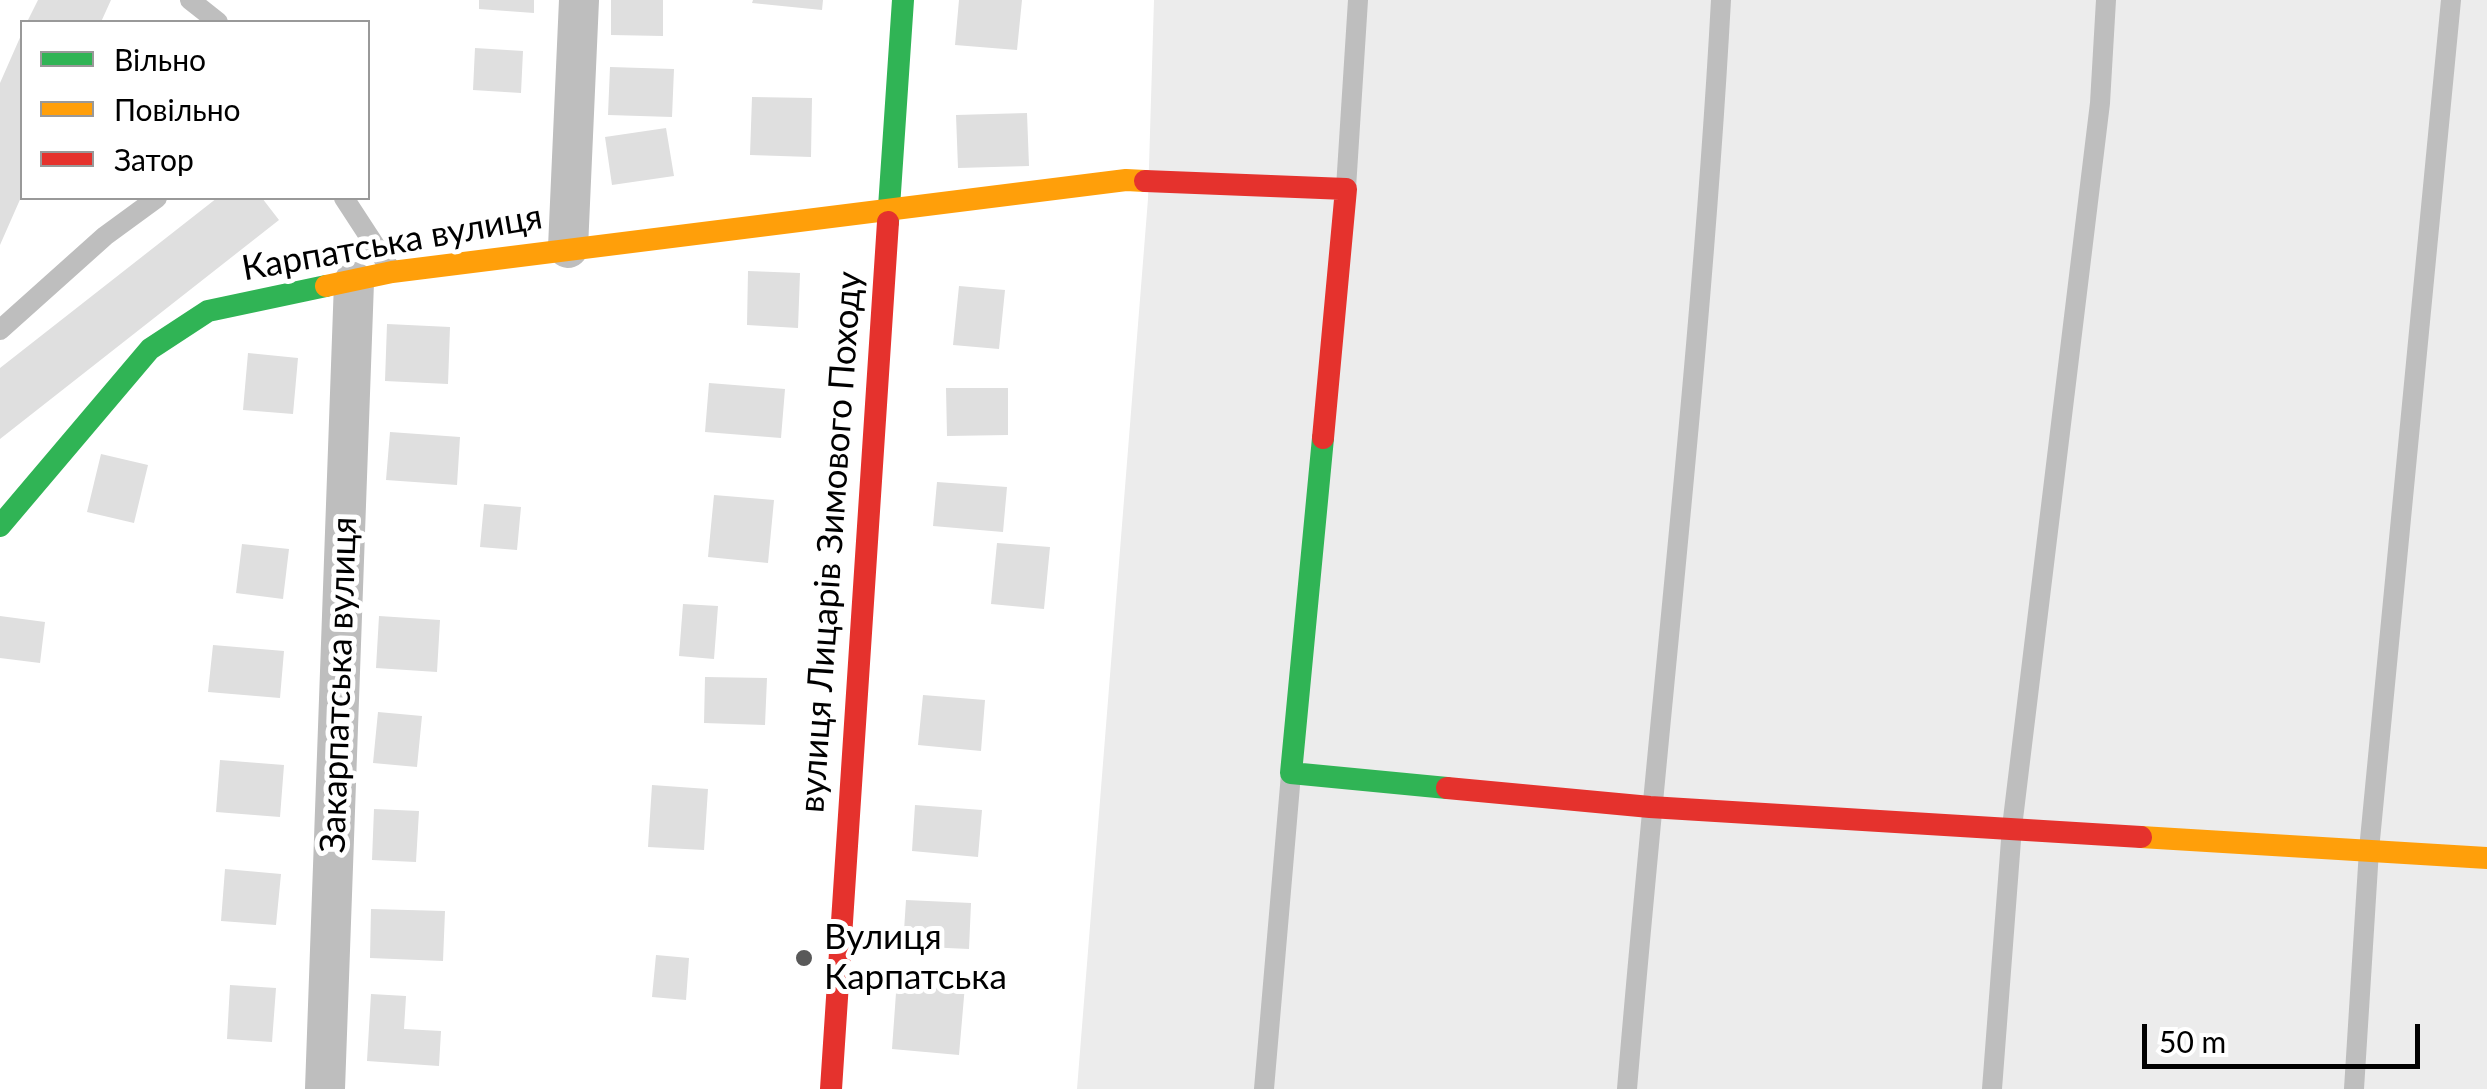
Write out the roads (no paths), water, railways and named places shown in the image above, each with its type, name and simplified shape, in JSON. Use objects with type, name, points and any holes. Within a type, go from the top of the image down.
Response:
[{"type":"street","points":[[568,248],[579,0]]},
{"type":"street","name":"вулиця Лицарів Зимового Походу","points":[[831,1089],[903,0]]},
{"type":"street","name":"Карпатська вулиця","points":[[0,526],[150,349],[208,311],[373,277],[568,248],[1126,180],[1346,189]]},
{"type":"street","points":[[1346,189],[1291,772],[1650,807],[2487,858]]},
{"type":"street","name":"Закарпатська вулиця","points":[[325,1089],[373,277]]},
{"type":"lane","points":[[190,0],[215,20]]},
{"type":"lane","points":[[1346,189],[1358,0]]},
{"type":"lane","points":[[1627,1089],[1650,807],[1709,214],[1720,0]]},
{"type":"lane","points":[[1992,1089],[2012,827],[2100,103],[2106,0]]},
{"type":"lane","points":[[2354,1089],[2369,850],[2451,0]]},
{"type":"lane","points":[[0,330],[105,236],[153,200]]},
{"type":"lane","points":[[345,200],[373,277]]},
{"type":"lane","points":[[1264,1089],[1291,772]]},
{"type":"place","name":"Вулиця Карпатська","points":[[804,958]]}]
